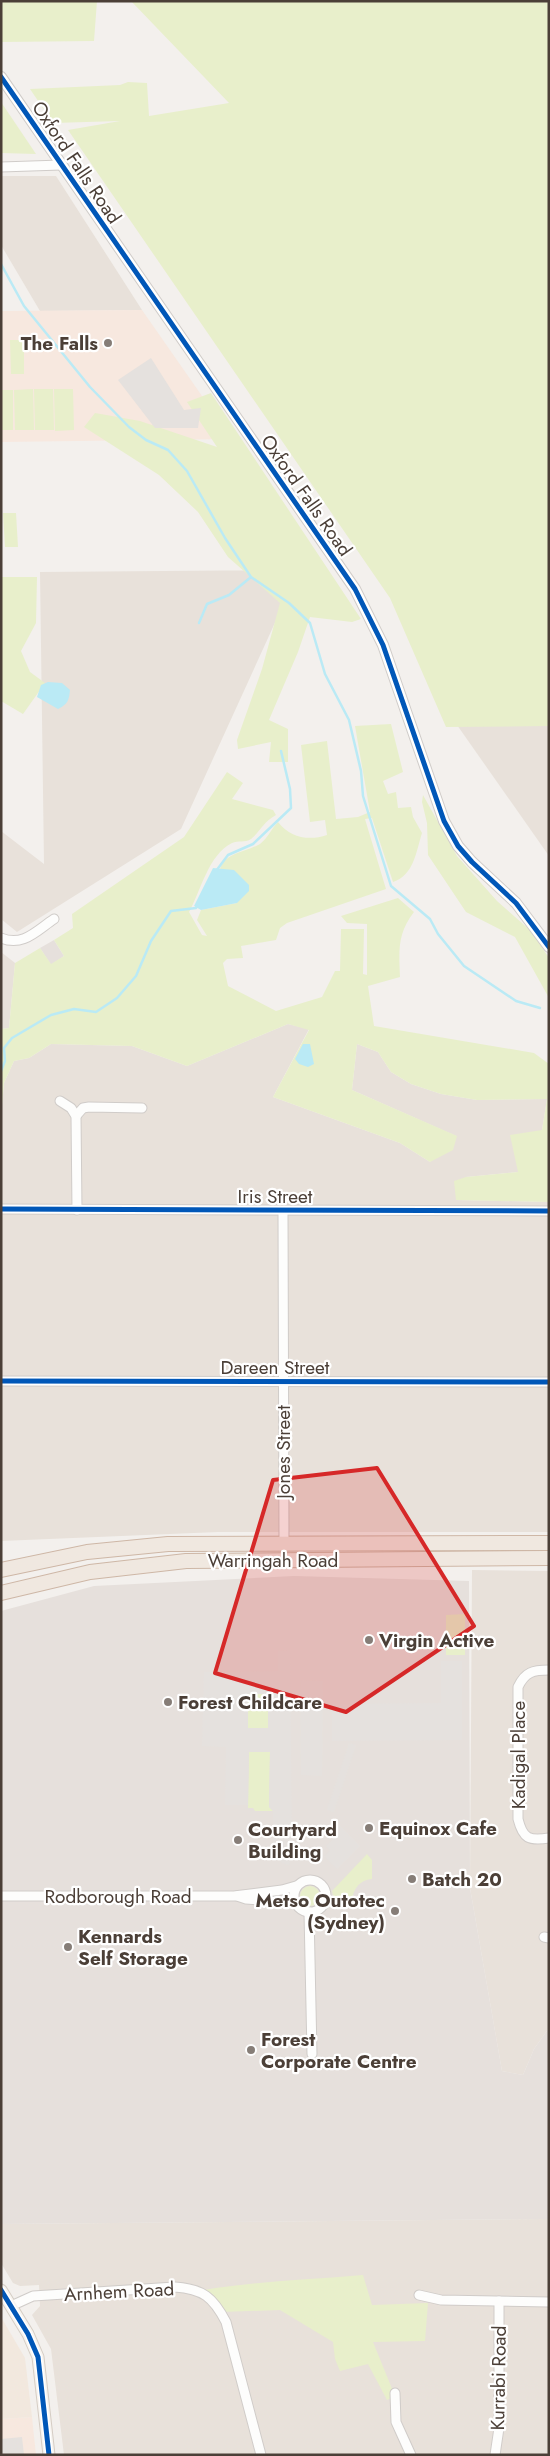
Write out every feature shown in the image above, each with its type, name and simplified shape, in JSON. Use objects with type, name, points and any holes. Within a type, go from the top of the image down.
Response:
[{"type":"highway","name":"Warringah Road","points":[[1,1570],[114,1548],[168,1544],[549,1543]]},
{"type":"highway","name":"Warringah Road","points":[[1,1593],[90,1572],[186,1561],[549,1558]]},
{"type":"main road","points":[[1,2290],[31,2338],[38,2357],[49,2455]]},
{"type":"street","name":"Oxford Falls Road","points":[[1,76],[355,589],[382,645],[444,821],[458,846],[472,862],[516,903],[549,947]]},
{"type":"street","points":[[1,167],[61,165]]},
{"type":"street","points":[[1,938],[12,942],[22,941],[54,919]]},
{"type":"street","points":[[60,1101],[70,1108],[76,1116],[77,1210]]},
{"type":"street","points":[[76,1116],[83,1108],[89,1107],[142,1108]]},
{"type":"street","name":"Iris Street","points":[[1,1209],[549,1211]]},
{"type":"street","name":"Jones Street","points":[[283,1211],[284,1543]]},
{"type":"street","name":"Dareen Street","points":[[1,1381],[549,1382]]},
{"type":"street","name":"Kadigal Place","points":[[549,1670],[532,1671],[525,1675],[518,1687],[518,1819],[521,1832],[527,1836],[534,1840],[549,1838]]},
{"type":"street","points":[[312,1879],[323,1886],[326,1898],[324,1904],[315,1911],[309,1912],[301,1909],[295,1903],[293,1894],[296,1886],[303,1881],[312,1879]]},
{"type":"street","name":"Rodborough Road","points":[[1,1896],[234,1896],[282,1890],[296,1886]]},
{"type":"street","name":"Rodborough Road","points":[[234,1896],[246,1899],[295,1903]]},
{"type":"street","points":[[309,1912],[312,2054]]},
{"type":"street","name":"Arnhem Road","points":[[11,2306],[33,2296],[175,2287],[193,2288],[216,2303],[226,2322],[261,2455]]},
{"type":"street","points":[[419,2295],[441,2300],[549,2302]]},
{"type":"street","name":"Kurrabi Road","points":[[495,2455],[499,2428],[499,2301]]},
{"type":"street","points":[[395,2393],[396,2422],[411,2455]]},
{"type":"highlighted area","points":[[377,1468],[474,1626],[346,1712],[215,1673],[273,1480]]},
{"type":"shaded area","points":[[1,176],[56,176],[142,310],[40,311],[1,245]]},
{"type":"shaded area","points":[[142,310],[232,439],[1,442],[1,311]]},
{"type":"shaded area","points":[[151,358],[184,410],[201,408],[198,428],[155,428],[118,380]]},
{"type":"shaded area","points":[[299,570],[181,829],[17,932],[1,919],[1,831],[44,864],[40,572]]},
{"type":"shaded area","points":[[549,723],[549,856],[457,725]]},
{"type":"shaded area","points":[[54,940],[64,956],[51,965],[40,948]]},
{"type":"shaded area","points":[[1,952],[15,963],[9,1028],[1,1029]]},
{"type":"shaded area","points":[[288,1024],[309,1029],[273,1097],[400,1143],[430,1162],[456,1136],[352,1090],[357,1044],[378,1052],[391,1072],[411,1084],[441,1094],[477,1100],[547,1099],[542,1130],[518,1172],[466,1177],[456,1200],[549,1202],[549,1532],[218,1532],[1,1541],[1,1117],[4,1083],[14,1061],[29,1058],[51,1044],[132,1046],[187,1066]]},
{"type":"shaded area","points":[[472,1570],[549,1571],[549,2028],[534,2049],[523,2075],[502,2071],[470,1888]]},
{"type":"shaded area","points":[[294,1576],[469,1581],[470,1888],[502,2071],[523,2075],[534,2049],[549,2028],[549,2219],[1,2224],[1,1611],[94,1586]]},
{"type":"shaded area","points":[[290,1650],[292,1845],[289,1865],[282,1863],[273,1853],[273,1811],[269,1807],[270,1752],[249,1752],[248,1805],[225,1805],[226,1747],[202,1746],[204,1672],[278,1671],[278,1651]],"holes":[[[248,1694],[268,1694],[268,1728],[248,1728]]]},
{"type":"shaded area","points":[[441,1661],[462,1661],[462,1740],[332,1741],[332,1704],[441,1703]]},
{"type":"shaded area","points":[[300,1680],[323,1681],[322,1776],[301,1775]]},
{"type":"shaded area","points":[[349,1743],[356,1745],[334,1812],[327,1810]]},
{"type":"shaded area","points":[[338,1824],[360,1846],[337,1869],[324,1856],[330,1851],[326,1846],[336,1836],[331,1831]]},
{"type":"shaded area","points":[[549,2219],[549,2455],[64,2455],[51,2349],[32,2315],[40,2306],[39,2285],[20,2286],[13,2283],[1,2263],[1,2224]]},
{"type":"shaded area","points":[[1,2317],[25,2358],[32,2417],[1,2419]]},
{"type":"shaded area","points":[[32,2417],[36,2455],[1,2455],[1,2419]]},
{"type":"shaded area","points":[[22,2437],[24,2455],[1,2455],[1,2439]]},
{"type":"green space","points":[[1,1],[97,1],[94,41],[1,42]]},
{"type":"green space","points":[[131,1],[549,1],[549,726],[446,727],[390,598],[68,130],[120,121],[53,123],[30,89],[120,85],[128,82],[147,83],[149,116],[229,103]]},
{"type":"green space","points":[[1,102],[36,154],[1,153]]},
{"type":"green space","points":[[10,340],[24,340],[24,374],[11,374]]},
{"type":"green space","points":[[33,389],[34,430],[15,430],[14,390]]},
{"type":"green space","points":[[34,389],[53,389],[54,430],[35,430]]},
{"type":"green space","points":[[54,389],[73,389],[74,430],[55,431]]},
{"type":"green space","points":[[1,390],[13,390],[13,430],[1,430]]},
{"type":"green space","points":[[211,393],[361,619],[352,622],[310,617],[298,652],[269,720],[288,729],[288,762],[269,762],[271,742],[238,749],[237,740],[262,669],[280,603],[228,557],[198,512],[159,475],[84,427],[95,413],[140,421],[217,447],[187,402]]},
{"type":"green space","points":[[3,513],[16,513],[18,547],[5,547]]},
{"type":"green space","points":[[1,577],[37,577],[36,623],[21,651],[30,672],[45,683],[23,714],[1,701]]},
{"type":"green space","points":[[391,724],[403,772],[383,781],[388,794],[396,792],[398,808],[411,807],[413,817],[422,833],[410,868],[400,879],[393,882],[372,818],[365,819],[386,889],[287,923],[280,928],[276,940],[241,946],[243,958],[227,959],[223,963],[228,986],[276,1011],[322,997],[335,971],[340,971],[341,929],[364,929],[363,974],[367,975],[367,924],[347,923],[341,916],[398,898],[414,912],[404,928],[400,943],[400,977],[368,986],[374,1026],[534,1053],[549,1064],[549,1202],[456,1200],[454,1181],[466,1177],[518,1172],[510,1135],[542,1130],[547,1099],[477,1100],[441,1094],[411,1084],[391,1072],[378,1052],[357,1044],[352,1090],[457,1136],[453,1150],[430,1162],[400,1143],[273,1097],[309,1030],[288,1024],[187,1066],[132,1046],[51,1044],[29,1058],[14,1061],[4,1083],[1,1117],[1,1029],[9,1028],[15,963],[40,948],[51,964],[64,956],[54,940],[73,928],[72,914],[184,837],[227,772],[243,783],[232,799],[273,810],[276,815],[251,839],[234,842],[224,849],[211,865],[189,912],[202,935],[207,936],[197,920],[201,910],[237,903],[234,870],[220,870],[226,860],[260,844],[278,822],[288,832],[300,837],[313,838],[327,835],[325,820],[310,822],[301,745],[327,741],[336,819],[358,817],[370,812],[355,726]]},
{"type":"green space","points":[[423,795],[457,856],[497,901],[531,931],[549,958],[549,998],[515,937],[466,912],[428,855],[427,823],[422,802]]},
{"type":"green space","points":[[465,1614],[465,1655],[446,1655],[446,1615]]},
{"type":"green space","points":[[248,1694],[268,1694],[268,1728],[248,1728]]},
{"type":"green space","points":[[249,1751],[270,1751],[269,1807],[273,1811],[255,1811],[253,1808],[248,1808]]},
{"type":"green space","points":[[367,1854],[372,1860],[372,1879],[363,1881],[357,1887],[353,1894],[352,1904],[347,1908],[335,1902],[332,1891]]},
{"type":"green space","points":[[310,1886],[317,1889],[320,1896],[317,1903],[310,1906],[303,1903],[300,1896],[303,1889]]},
{"type":"green space","points":[[363,2275],[372,2305],[428,2303],[425,2341],[373,2342],[395,2396],[387,2400],[368,2364],[340,2371],[335,2359],[333,2342],[280,2310],[221,2312],[198,2291],[259,2283]]},
{"type":"water","points":[[48,682],[62,683],[70,690],[67,701],[58,709],[37,697],[41,685]]},
{"type":"water","points":[[213,868],[234,870],[249,885],[249,891],[237,903],[201,910],[194,906]]},
{"type":"water","points":[[303,1044],[310,1044],[314,1064],[308,1067],[299,1064],[295,1059]]},
{"type":"waterway","points":[[1,264],[24,306],[90,387],[129,427],[146,440],[168,450],[187,471],[225,538],[251,577],[289,603],[310,623],[325,674],[349,720],[361,771],[363,796],[391,886],[430,919],[438,934],[464,966],[516,1001],[540,1008]]},
{"type":"waterway","points":[[199,623],[207,604],[229,595],[251,577]]},
{"type":"waterway","points":[[216,871],[228,855],[253,844],[291,808],[290,789],[281,751]]},
{"type":"waterway","points":[[1,1071],[5,1061],[4,1048],[12,1038],[51,1015],[74,1009],[96,1012],[117,998],[136,976],[151,941],[171,911],[196,908],[197,906]]},
{"type":"cycle path","points":[[1,77],[355,589],[383,645],[444,821],[458,846],[472,862],[516,903],[549,947]]},
{"type":"cycle path","points":[[1,1209],[549,1211]]},
{"type":"cycle path","points":[[1,1381],[549,1382]]},
{"type":"cycle path","points":[[1,2290],[28,2334],[38,2357],[49,2455]]},
{"type":"place","name":"The Falls","points":[[108,343]]},
{"type":"place","name":"Virgin Active","points":[[369,1640]]},
{"type":"place","name":"Forest Childcare","points":[[168,1702]]},
{"type":"place","name":"Equinox Cafe","points":[[369,1828]]},
{"type":"place","name":"Courtyard Building","points":[[238,1840]]},
{"type":"place","name":"Batch 20","points":[[412,1879]]},
{"type":"place","name":"Metso Outotec (Sydney)","points":[[395,1911]]},
{"type":"place","name":"Kennards Self Storage","points":[[68,1947]]},
{"type":"place","name":"Forest Corporate Centre","points":[[251,2050]]}]
